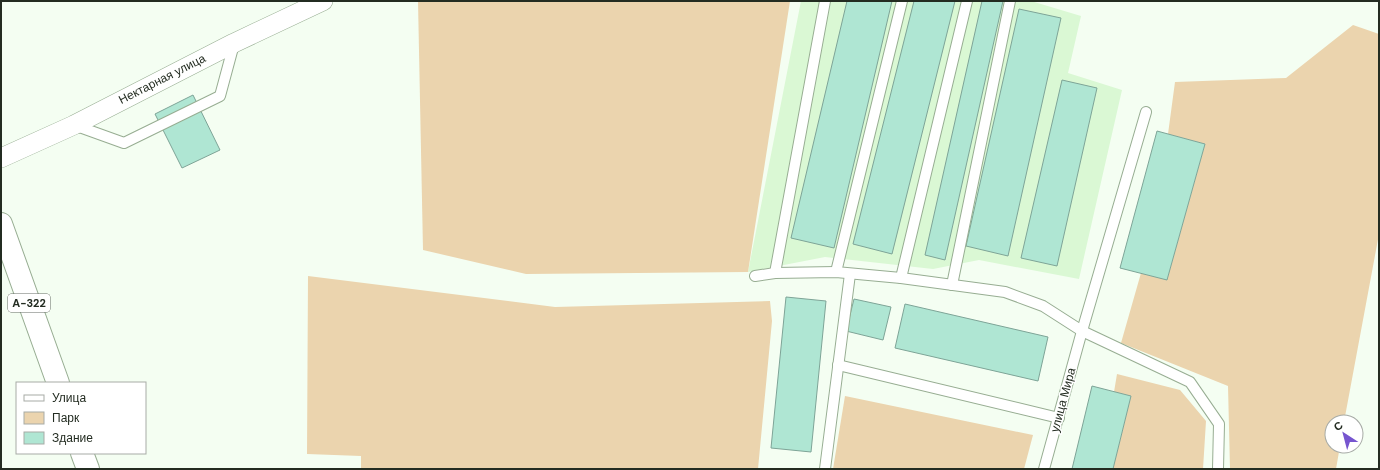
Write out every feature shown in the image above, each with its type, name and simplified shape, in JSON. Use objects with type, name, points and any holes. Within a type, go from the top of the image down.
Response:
[{"type":"highway","name":"А-322","points":[[1,224],[58,382]]},
{"type":"highway","points":[[82,454],[88,469]]},
{"type":"street","name":"Нектарная улица","points":[[1,158],[74,125],[234,43],[323,1]]},
{"type":"lane","points":[[775,273],[825,1]]},
{"type":"lane","points":[[836,272],[902,1]]},
{"type":"lane","points":[[900,278],[967,1]]},
{"type":"lane","points":[[952,285],[1010,1]]},
{"type":"lane","points":[[74,125],[124,143],[220,96],[234,43]]},
{"type":"lane","name":"улица Мира","points":[[1044,469],[1082,331],[1146,112]]},
{"type":"lane","points":[[755,276],[775,273],[836,272],[900,278],[1004,292],[1043,306],[1082,331],[1190,382],[1219,424],[1218,469]]},
{"type":"lane","points":[[825,469],[850,274]]},
{"type":"lane","points":[[838,365],[1059,418]]},
{"type":"shaded area","points":[[801,1],[1031,1],[1081,16],[1068,73],[1122,90],[1079,279],[979,260],[933,269],[825,257],[748,272]]},
{"type":"green space","points":[[418,1],[790,1],[748,272],[526,274],[423,250]]},
{"type":"green space","points":[[1353,25],[1379,34],[1379,234],[1345,414],[1324,414],[1324,454],[1339,454],[1336,469],[1230,469],[1228,386],[1121,343],[1141,273],[1167,280],[1205,144],[1168,134],[1175,82],[1286,78]]},
{"type":"green space","points":[[308,276],[555,307],[770,301],[772,321],[758,469],[361,469],[361,456],[307,454]]},
{"type":"green space","points":[[1117,374],[1180,390],[1206,421],[1203,469],[1113,469],[1131,396],[1114,392]]},
{"type":"green space","points":[[845,396],[1033,435],[1024,469],[833,469]]},
{"type":"building","points":[[847,1],[892,1],[834,248],[791,238]]},
{"type":"building","points":[[914,1],[955,1],[892,254],[853,244]]},
{"type":"building","points":[[982,1],[1003,1],[945,260],[925,255]]},
{"type":"building","points":[[1019,9],[1061,18],[1008,256],[966,246]]},
{"type":"building","points":[[1062,80],[1097,88],[1057,266],[1021,258]]},
{"type":"building","points":[[193,95],[220,150],[182,168],[155,114]]},
{"type":"building","points":[[1157,131],[1205,144],[1167,280],[1120,268]]},
{"type":"building","points":[[786,297],[826,301],[811,452],[771,448]]},
{"type":"building","points":[[854,299],[891,307],[883,340],[846,331]]},
{"type":"building","points":[[905,304],[1048,337],[1038,381],[895,348]]},
{"type":"building","points":[[1092,386],[1131,396],[1113,469],[1072,469]]}]
